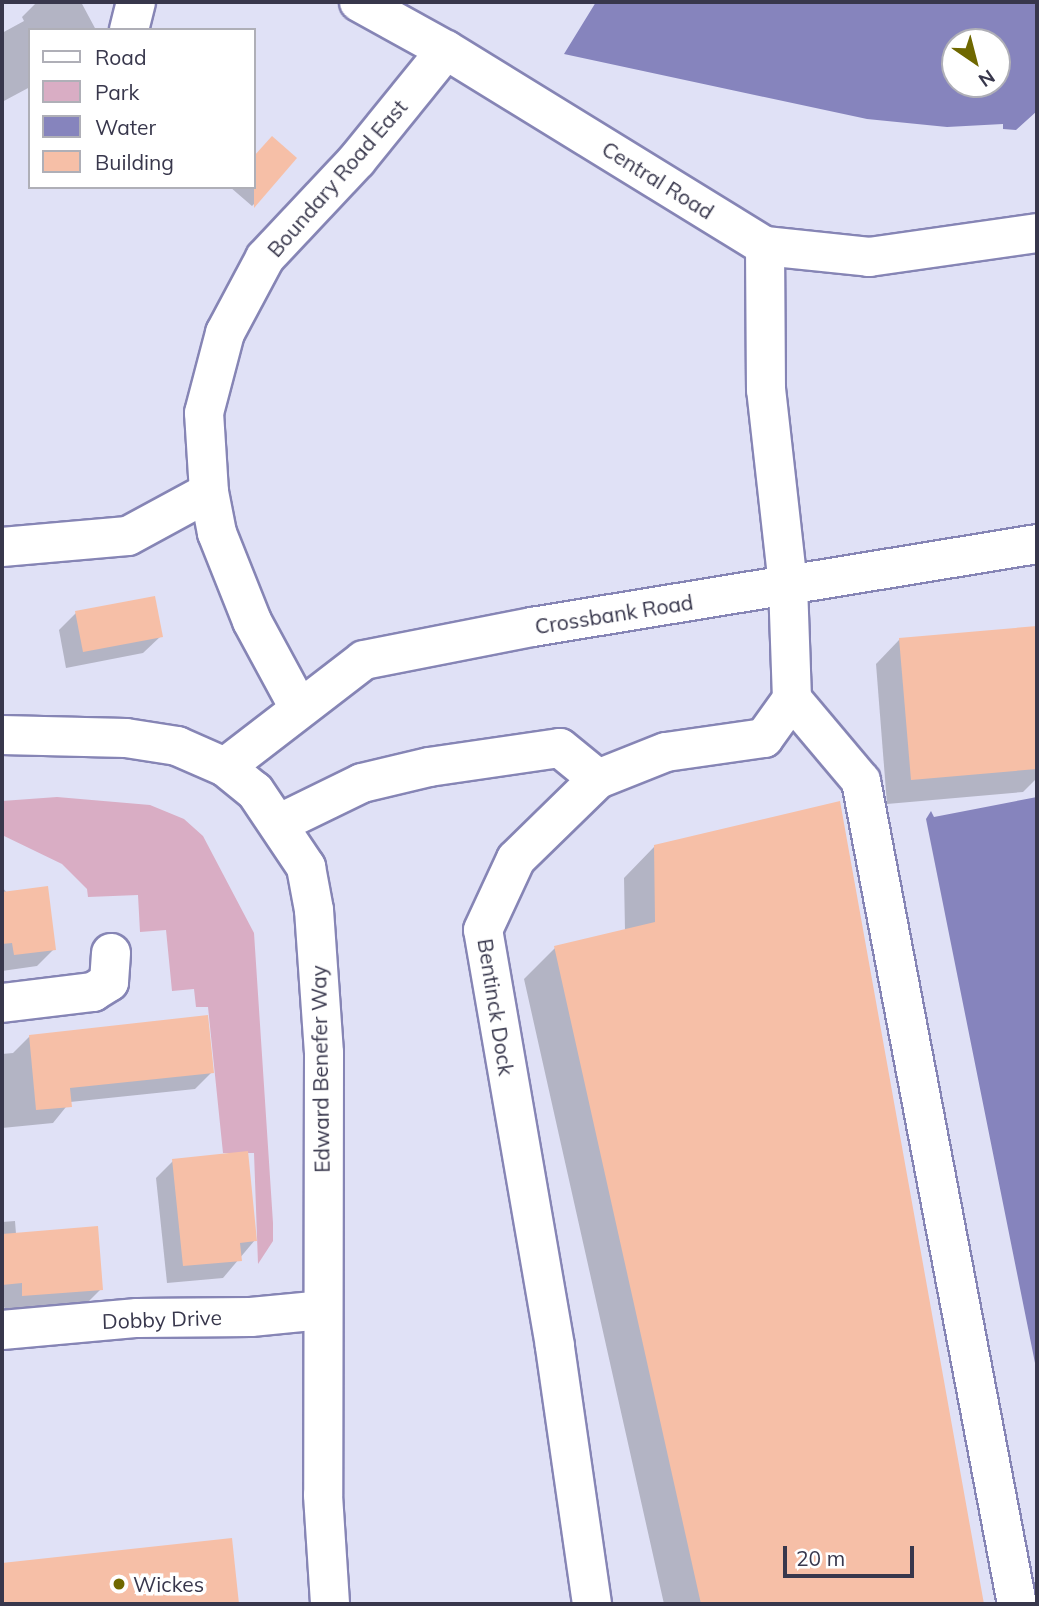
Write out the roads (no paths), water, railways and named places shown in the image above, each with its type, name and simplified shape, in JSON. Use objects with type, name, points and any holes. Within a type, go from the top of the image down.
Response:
[{"type":"street","points":[[130,28],[136,2]]},
{"type":"street","name":"Central Road","points":[[359,2],[446,50],[765,246],[869,257],[986,243],[1037,233]]},
{"type":"street","name":"Boundary Road East","points":[[299,708],[252,621],[218,533],[209,492],[204,413],[225,333],[260,268],[357,160],[446,50]]},
{"type":"street","points":[[765,246],[766,390],[788,585],[793,699],[861,781],[1017,1604]]},
{"type":"street","points":[[2,547],[128,536],[209,492]]},
{"type":"street","name":"Crossbank Road","points":[[225,766],[364,660],[1021,547]]},
{"type":"street","name":"Bentinck Dock","points":[[592,1604],[555,1346],[483,930],[516,859],[598,779],[666,752],[764,738],[793,699]]},
{"type":"street","name":"Edward Benefer Way","points":[[11,739],[126,738],[177,746],[225,766],[255,791],[280,823],[306,867],[314,910],[324,1053],[321,1310],[323,1495],[330,1604]]},
{"type":"street","points":[[280,823],[362,783],[429,767],[560,748],[598,779]]},
{"type":"street","points":[[12,1001],[93,992],[109,982],[111,953]]},
{"type":"street","name":"Dobby Drive","points":[[2,1330],[137,1318],[251,1317],[321,1310]]},
{"type":"water","points":[[596,2],[1037,2],[1037,111],[1016,130],[1003,129],[1003,124],[947,127],[867,119],[564,54]]},
{"type":"water","points":[[1037,797],[1037,1373],[926,819],[931,811],[934,817]]},
{"type":"place","name":"Wickes","points":[[119,1584]]}]
